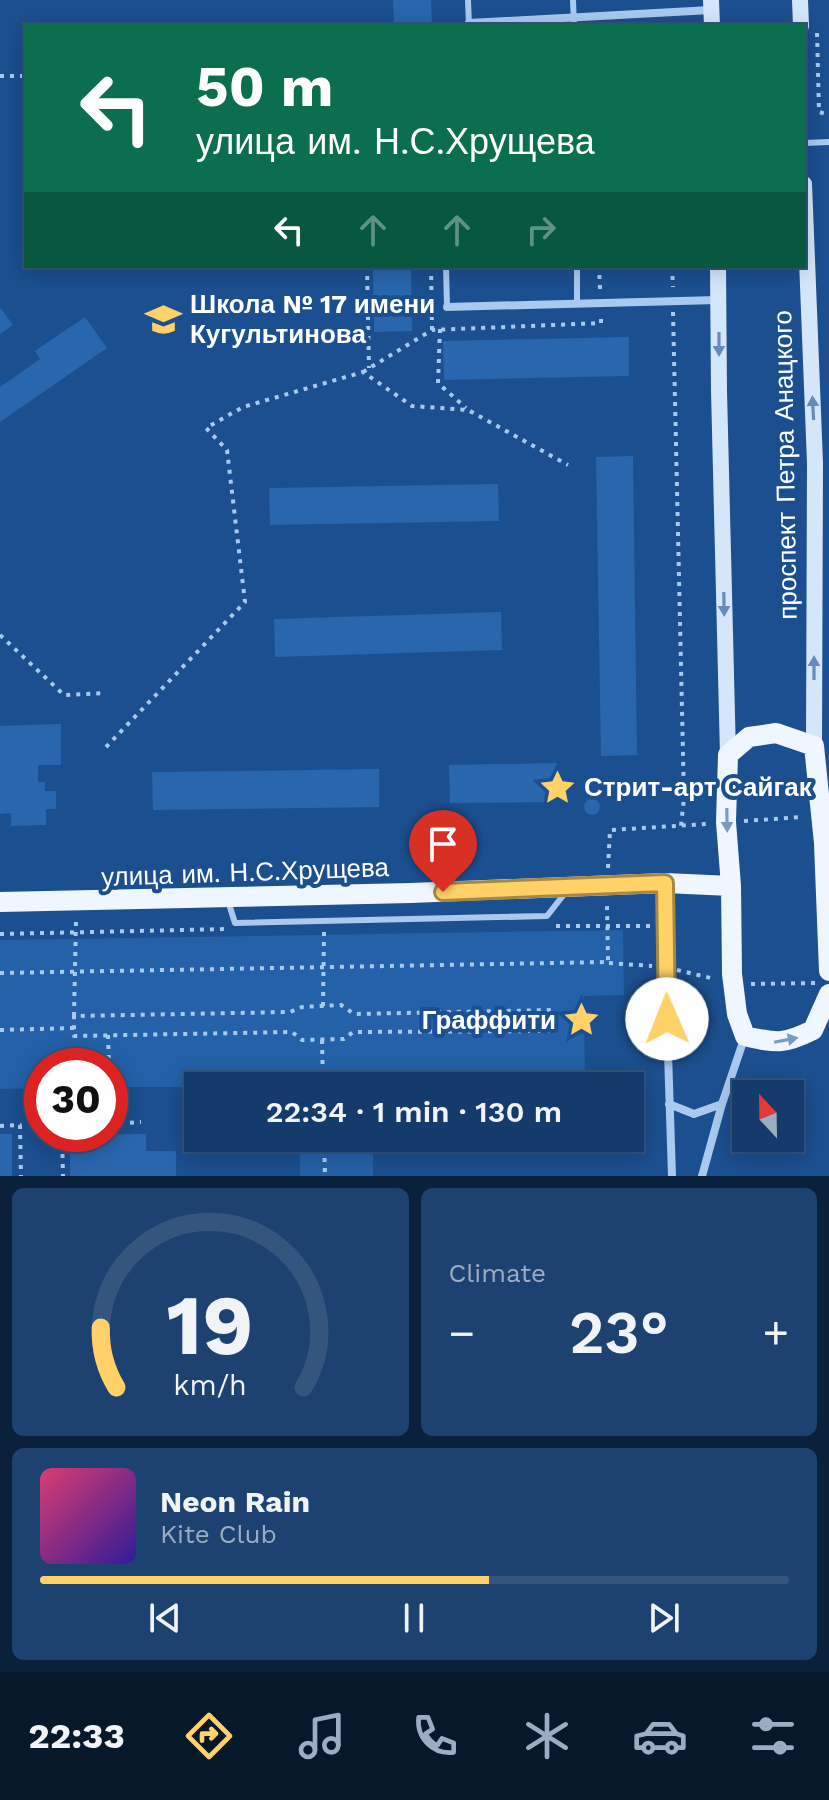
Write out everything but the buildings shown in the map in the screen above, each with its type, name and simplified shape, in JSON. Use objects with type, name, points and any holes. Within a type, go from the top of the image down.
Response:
[{"type":"main road","points":[[800,0],[809,27]]},
{"type":"main road","name":"проспект Петра Анацкого","points":[[806,235],[815,463],[814,746],[827,876],[829,971]]},
{"type":"main road","points":[[718,268],[728,755],[726,822],[731,886],[732,974],[737,1014],[745,1036],[775,1043],[793,1040],[813,1030],[829,994]]},
{"type":"main road","points":[[728,755],[749,737],[776,733],[814,746]]},
{"type":"main road","name":"улица им. Н.С.Хрущева","points":[[0,902],[227,898],[665,883],[731,886]]},
{"type":"street","points":[[504,24],[711,12]]},
{"type":"street","points":[[447,307],[720,300]]},
{"type":"street","points":[[665,883],[672,1176]]},
{"type":"street","points":[[702,1176],[745,1036]]},
{"type":"street","points":[[669,1104],[694,1114],[722,1104]]},
{"type":"lane","points":[[468,0],[469,24]]},
{"type":"lane","points":[[573,0],[574,22]]},
{"type":"lane","points":[[806,143],[829,142]]},
{"type":"lane","points":[[446,268],[447,307]]},
{"type":"lane","points":[[577,268],[577,304]]},
{"type":"lane","points":[[227,898],[235,923],[547,916],[570,887]]},
{"type":"path","points":[[809,27],[819,112],[829,115]]},
{"type":"path","points":[[0,76],[24,76]]},
{"type":"path","points":[[367,268],[369,368]]},
{"type":"path","points":[[431,268],[432,330]]},
{"type":"path","points":[[106,747],[245,602],[227,450],[206,428],[243,407],[363,372],[432,330],[601,323],[599,268]]},
{"type":"path","points":[[672,268],[684,798],[681,826]]},
{"type":"path","points":[[440,329],[438,383],[468,410],[568,465]]},
{"type":"path","points":[[363,372],[412,406],[468,410]]},
{"type":"path","points":[[0,635],[64,695],[106,693]]},
{"type":"path","points":[[76,902],[74,1036],[292,1032],[302,1040],[322,1040],[344,1039],[353,1032],[552,1031]]},
{"type":"path","points":[[323,1006],[325,927]]},
{"type":"path","points":[[74,1016],[290,1012],[302,1007],[341,1005],[354,1014],[553,1010]]},
{"type":"path","points":[[0,1030],[74,1028]]},
{"type":"path","points":[[108,1035],[108,1048]]},
{"type":"path","points":[[322,1040],[323,1072]]},
{"type":"path","points":[[128,1123],[141,1122]]},
{"type":"path","points":[[0,1126],[20,1125],[21,1176]]},
{"type":"path","points":[[62,1152],[63,1176]]},
{"type":"path","points":[[324,1152],[325,1176]]},
{"type":"shaded area","points":[[623,930],[624,995],[584,996],[585,1072],[184,1072],[184,1087],[128,1087],[128,1048],[24,1048],[24,1088],[0,1089],[0,940]]},
{"type":"shaded area","points":[[300,1152],[373,1152],[373,1176],[300,1176]]},
{"type":"place","name":"Школа № 17 имени Кугультинова","points":[[164,319]]},
{"type":"place","name":"Стрит-арт Сайгак","points":[[558,787]]},
{"type":"place","name":"Граффити","points":[[582,1020]]},
{"type":"route","points":[[443,892],[665,883],[667,1019]]}]
